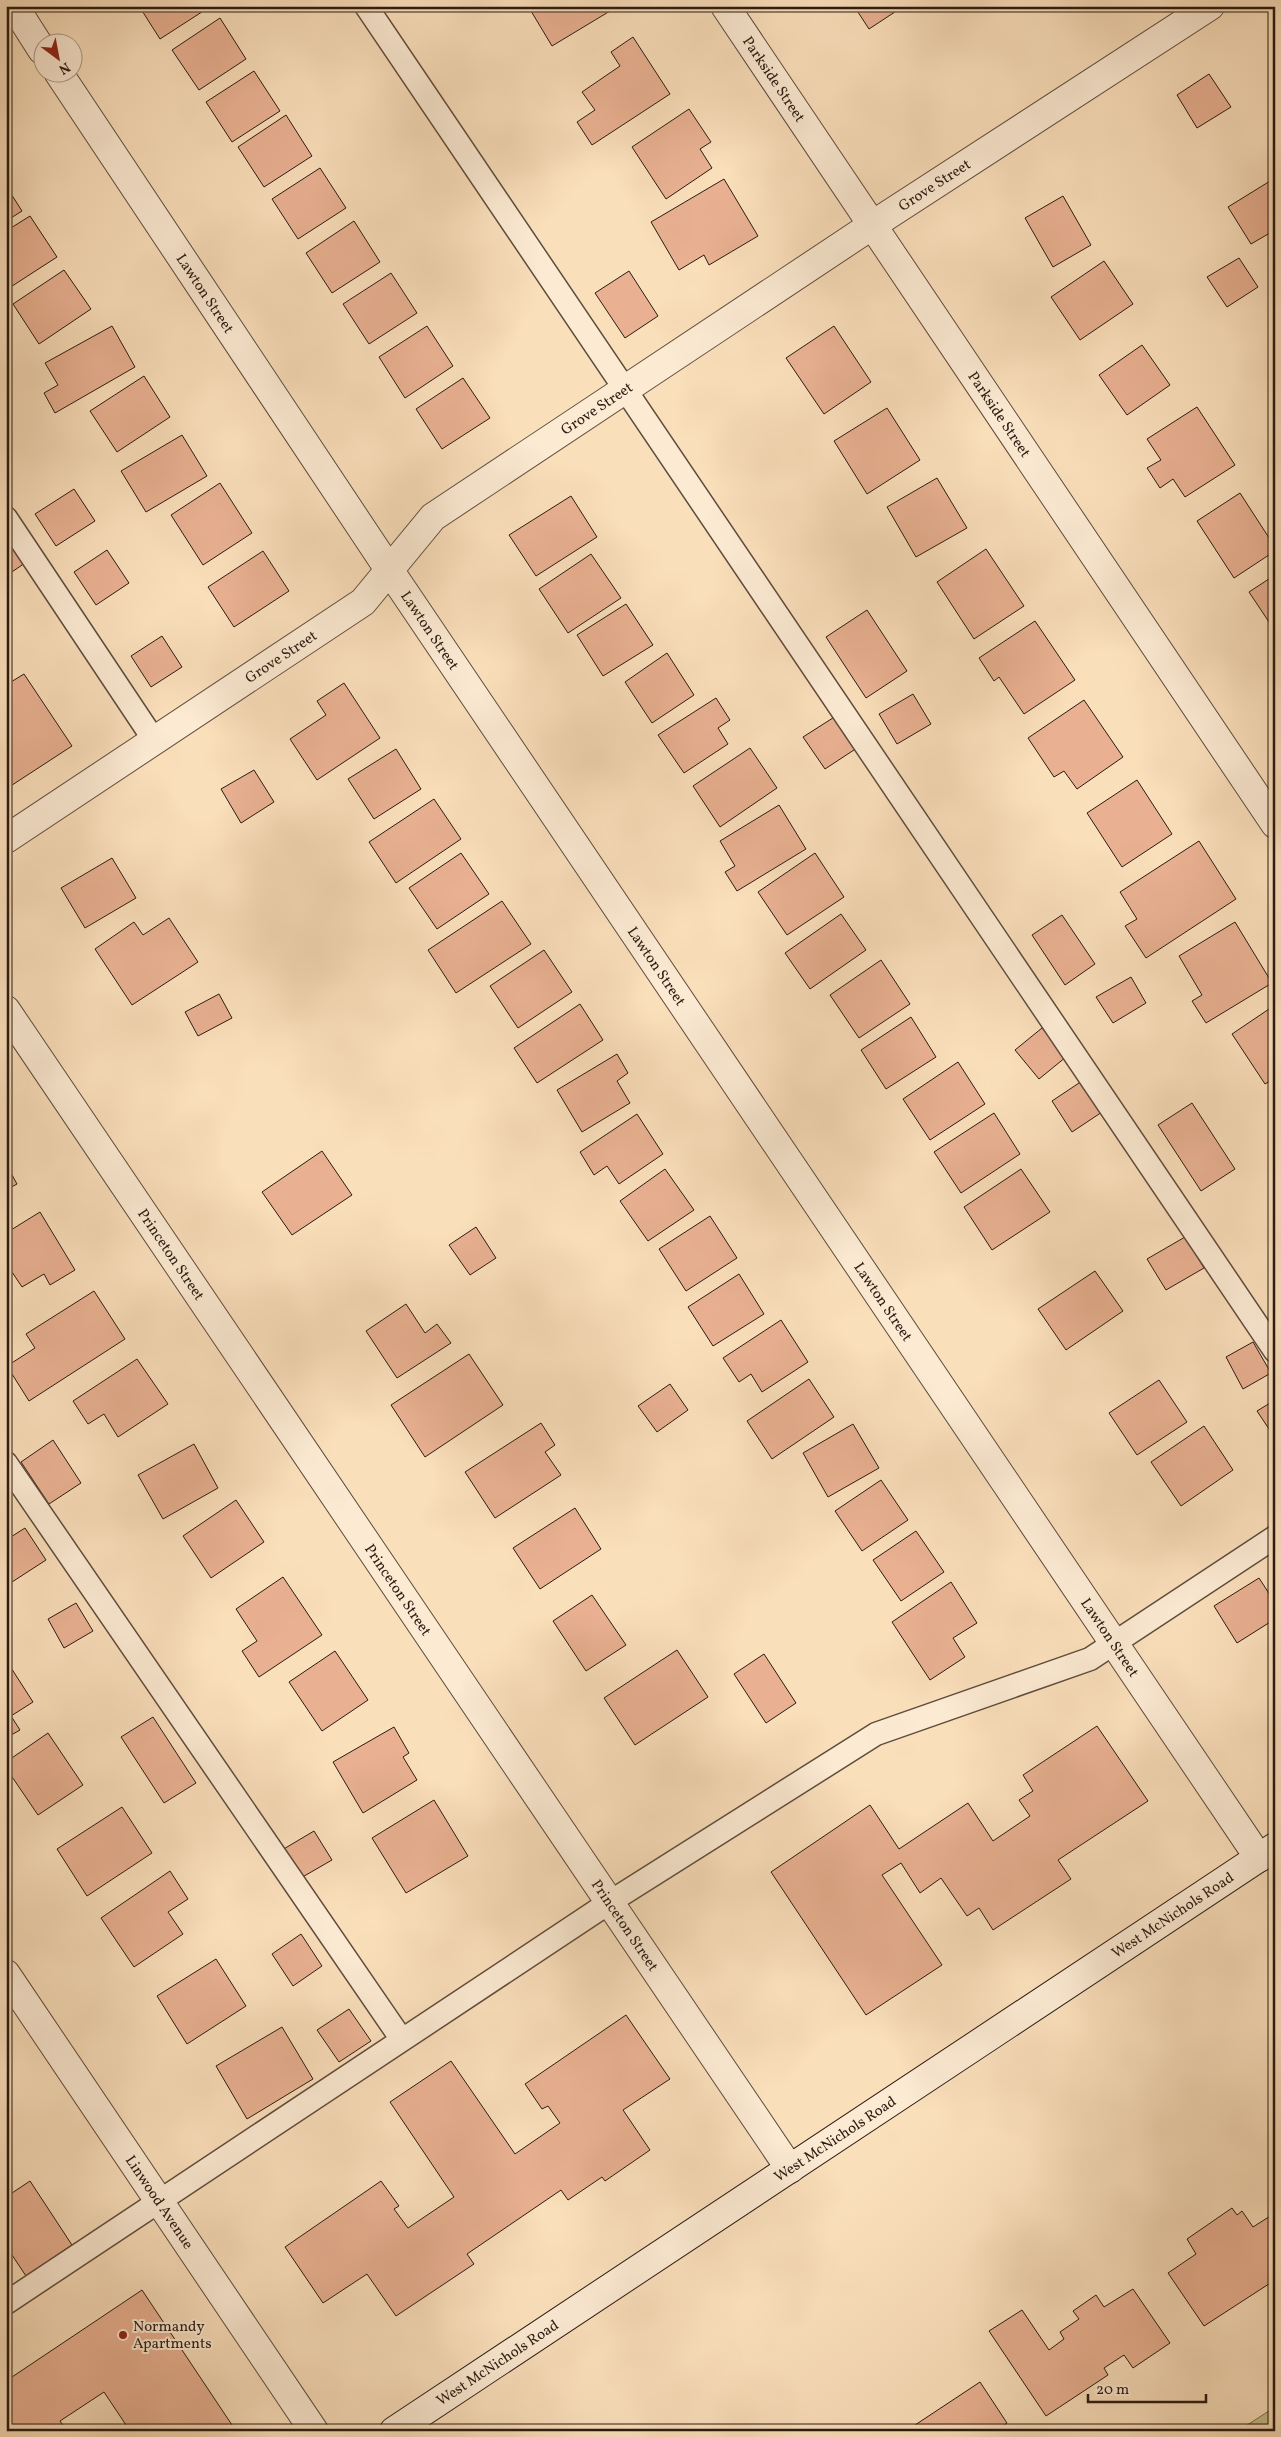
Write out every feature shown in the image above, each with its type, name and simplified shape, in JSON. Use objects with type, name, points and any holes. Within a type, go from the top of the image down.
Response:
[{"type":"street","points":[[14,6],[32,34]]},
{"type":"street","name":"Parkside Street","points":[[726,6],[871,226],[1275,824]]},
{"type":"street","name":"Grove Street","points":[[6,839],[363,602],[434,517],[871,226],[1210,6]]},
{"type":"street","name":"Lawton Street","points":[[65,82],[390,571],[1114,1642],[1267,1852]]},
{"type":"street","name":"Princeton Street","points":[[6,1010],[790,2169]]},
{"type":"street","name":"West McNichols Road","points":[[394,2431],[1267,1852]]},
{"type":"street","name":"Linwood Avenue","points":[[6,1974],[314,2431]]},
{"type":"lane","points":[[366,6],[624,391],[1275,1351]]},
{"type":"lane","points":[[6,518],[154,740]]},
{"type":"lane","points":[[6,1463],[402,2040]]},
{"type":"lane","points":[[6,2303],[610,1902],[876,1734],[1090,1659],[1275,1538]]},
{"type":"shaded area","points":[[1275,2407],[1275,2431],[1238,2431]]},
{"type":"building","points":[[139,6],[207,6],[208,8],[160,39]]},
{"type":"building","points":[[528,6],[614,6],[615,8],[552,46]]},
{"type":"building","points":[[854,6],[904,6],[869,29]]},
{"type":"building","points":[[220,18],[246,59],[199,90],[172,50]]},
{"type":"building","points":[[633,37],[670,94],[592,145],[577,122],[595,110],[582,92],[620,66],[611,52]]},
{"type":"building","points":[[254,71],[280,111],[232,142],[206,102]]},
{"type":"building","points":[[1209,74],[1231,107],[1197,128],[1177,95]]},
{"type":"building","points":[[689,109],[711,142],[700,149],[712,168],[666,199],[632,147]]},
{"type":"building","points":[[286,115],[312,156],[264,187],[238,147]]},
{"type":"building","points":[[320,168],[346,208],[298,239],[272,199]]},
{"type":"building","points":[[1275,178],[1275,230],[1251,244],[1228,207]]},
{"type":"building","points":[[724,179],[758,236],[709,265],[704,255],[679,270],[651,222]]},
{"type":"building","points":[[6,186],[22,211],[6,221]]},
{"type":"building","points":[[1063,196],[1091,245],[1053,267],[1025,218]]},
{"type":"building","points":[[30,216],[57,257],[6,290],[6,231]]},
{"type":"building","points":[[354,221],[380,262],[332,293],[306,253]]},
{"type":"building","points":[[1239,258],[1258,287],[1227,307],[1207,277]]},
{"type":"building","points":[[1104,261],[1133,304],[1080,340],[1051,297]]},
{"type":"building","points":[[64,270],[91,309],[39,344],[13,304]]},
{"type":"building","points":[[629,271],[658,316],[625,338],[595,293]]},
{"type":"building","points":[[391,273],[417,313],[369,344],[343,304]]},
{"type":"building","points":[[112,326],[135,367],[55,413],[44,393],[58,385],[45,363]]},
{"type":"building","points":[[427,326],[453,366],[405,398],[379,357]]},
{"type":"building","points":[[834,326],[871,382],[824,414],[786,358]]},
{"type":"building","points":[[1142,345],[1170,385],[1127,415],[1099,375]]},
{"type":"building","points":[[144,376],[170,417],[117,452],[90,411]]},
{"type":"building","points":[[463,378],[490,418],[442,449],[416,409]]},
{"type":"building","points":[[1197,407],[1235,465],[1185,497],[1173,479],[1160,488],[1147,468],[1161,460],[1147,439]]},
{"type":"building","points":[[887,408],[920,460],[867,494],[834,441]]},
{"type":"building","points":[[182,435],[207,476],[146,512],[121,471]]},
{"type":"building","points":[[937,478],[967,528],[916,557],[887,507]]},
{"type":"building","points":[[220,483],[252,533],[203,565],[171,515]]},
{"type":"building","points":[[74,489],[95,521],[56,546],[35,514]]},
{"type":"building","points":[[1240,493],[1275,547],[1275,551],[1234,578],[1197,521]]},
{"type":"building","points":[[571,496],[597,537],[536,576],[509,535]]},
{"type":"building","points":[[6,535],[25,563],[6,576]]},
{"type":"building","points":[[986,549],[1024,606],[974,639],[937,582]]},
{"type":"building","points":[[107,550],[129,583],[96,605],[74,572]]},
{"type":"building","points":[[263,551],[289,591],[234,627],[208,587]]},
{"type":"building","points":[[591,554],[621,598],[568,633],[539,589]]},
{"type":"building","points":[[1275,575],[1275,631],[1249,592]]},
{"type":"building","points":[[626,604],[653,645],[603,676],[577,635]]},
{"type":"building","points":[[867,610],[907,671],[866,698],[826,637]]},
{"type":"building","points":[[1035,621],[1075,680],[1024,714],[999,677],[994,681],[979,658]]},
{"type":"building","points":[[162,636],[182,667],[151,687],[131,656]]},
{"type":"building","points":[[667,653],[694,695],[652,723],[625,682]]},
{"type":"building","points":[[24,674],[72,746],[6,789],[6,685]]},
{"type":"building","points":[[344,683],[380,738],[317,780],[290,739],[326,715],[317,701]]},
{"type":"building","points":[[913,694],[931,724],[897,744],[879,714]]},
{"type":"building","points":[[716,698],[730,720],[718,728],[728,744],[684,773],[658,735]]},
{"type":"building","points":[[1084,700],[1123,757],[1077,789],[1064,771],[1054,777],[1028,738]]},
{"type":"building","points":[[836,716],[857,748],[825,769],[803,737]]},
{"type":"building","points":[[750,748],[777,788],[720,827],[693,786]]},
{"type":"building","points":[[396,749],[421,789],[374,819],[348,779]]},
{"type":"building","points":[[254,770],[274,802],[241,823],[221,789]]},
{"type":"building","points":[[1137,780],[1172,834],[1122,867],[1087,813]]},
{"type":"building","points":[[434,799],[461,839],[396,883],[369,842]]},
{"type":"building","points":[[779,805],[806,849],[737,891],[725,872],[735,866],[720,841]]},
{"type":"building","points":[[1199,841],[1236,899],[1146,958],[1125,926],[1137,919],[1120,892]]},
{"type":"building","points":[[461,853],[489,894],[437,929],[409,888]]},
{"type":"building","points":[[815,853],[844,897],[787,935],[758,892]]},
{"type":"building","points":[[112,858],[136,898],[85,928],[61,888]]},
{"type":"building","points":[[502,901],[531,944],[456,993],[428,950]]},
{"type":"building","points":[[841,914],[866,950],[810,989],[785,953]]},
{"type":"building","points":[[1062,915],[1095,964],[1065,985],[1032,935]]},
{"type":"building","points":[[169,918],[198,962],[132,1005],[95,949],[134,922],[143,935]]},
{"type":"building","points":[[1235,922],[1272,983],[1206,1023],[1192,1001],[1202,995],[1179,956]]},
{"type":"building","points":[[544,950],[572,992],[518,1028],[490,986]]},
{"type":"building","points":[[881,960],[910,1004],[859,1038],[830,995]]},
{"type":"building","points":[[1131,977],[1146,1003],[1113,1023],[1096,997]]},
{"type":"building","points":[[219,994],[232,1018],[198,1036],[185,1012]]},
{"type":"building","points":[[580,1004],[603,1040],[537,1083],[514,1048]]},
{"type":"building","points":[[1275,1005],[1275,1078],[1265,1084],[1232,1034]]},
{"type":"building","points":[[911,1017],[936,1057],[886,1089],[861,1050]]},
{"type":"building","points":[[1042,1028],[1066,1057],[1039,1079],[1015,1050]]},
{"type":"building","points":[[617,1054],[628,1073],[617,1081],[630,1103],[582,1132],[557,1090]]},
{"type":"building","points":[[958,1062],[985,1104],[930,1140],[903,1099]]},
{"type":"building","points":[[1082,1081],[1102,1112],[1072,1132],[1052,1101]]},
{"type":"building","points":[[1192,1103],[1235,1169],[1201,1191],[1158,1125]]},
{"type":"building","points":[[994,1113],[1020,1154],[961,1193],[934,1152]]},
{"type":"building","points":[[637,1114],[663,1154],[619,1184],[607,1166],[594,1175],[580,1152]]},
{"type":"building","points":[[322,1151],[352,1195],[292,1235],[262,1192]]},
{"type":"building","points":[[6,1164],[17,1184],[6,1190]]},
{"type":"building","points":[[665,1169],[694,1210],[648,1241],[620,1201]]},
{"type":"building","points":[[1021,1169],[1050,1212],[992,1250],[964,1207]]},
{"type":"building","points":[[40,1212],[75,1270],[50,1285],[44,1274],[22,1287],[6,1263],[6,1233]]},
{"type":"building","points":[[710,1216],[737,1258],[686,1291],[659,1249]]},
{"type":"building","points":[[476,1227],[496,1258],[470,1275],[449,1245]]},
{"type":"building","points":[[1185,1237],[1204,1268],[1166,1290],[1147,1259]]},
{"type":"building","points":[[1095,1271],[1123,1311],[1066,1350],[1038,1309]]},
{"type":"building","points":[[739,1274],[764,1314],[713,1346],[688,1307]]},
{"type":"building","points":[[94,1291],[125,1339],[29,1401],[7,1366],[35,1348],[26,1334]]},
{"type":"building","points":[[406,1304],[425,1333],[437,1324],[451,1343],[397,1378],[366,1331]]},
{"type":"building","points":[[781,1320],[808,1362],[762,1392],[751,1374],[739,1382],[723,1358]]},
{"type":"building","points":[[1253,1342],[1271,1373],[1243,1389],[1226,1357]]},
{"type":"building","points":[[469,1354],[503,1405],[425,1457],[391,1405]]},
{"type":"building","points":[[137,1359],[168,1404],[118,1437],[104,1414],[88,1424],[73,1401]]},
{"type":"building","points":[[809,1379],[834,1417],[772,1459],[747,1421]]},
{"type":"building","points":[[1159,1380],[1187,1422],[1137,1455],[1109,1413]]},
{"type":"building","points":[[670,1384],[688,1410],[657,1432],[638,1406]]},
{"type":"building","points":[[1275,1400],[1275,1438],[1257,1411]]},
{"type":"building","points":[[541,1423],[555,1445],[545,1452],[561,1475],[495,1518],[465,1472]]},
{"type":"building","points":[[853,1424],[879,1468],[828,1497],[803,1453]]},
{"type":"building","points":[[1204,1426],[1233,1470],[1181,1506],[1151,1462]]},
{"type":"building","points":[[53,1440],[81,1483],[49,1504],[21,1462]]},
{"type":"building","points":[[194,1444],[218,1488],[163,1519],[138,1475]]},
{"type":"building","points":[[881,1480],[908,1520],[862,1551],[835,1511]]},
{"type":"building","points":[[236,1500],[264,1542],[211,1578],[183,1536]]},
{"type":"building","points":[[575,1508],[601,1549],[540,1589],[513,1548]]},
{"type":"building","points":[[25,1528],[46,1560],[12,1582],[6,1573],[6,1540]]},
{"type":"building","points":[[916,1531],[944,1572],[901,1601],[873,1560]]},
{"type":"building","points":[[283,1577],[322,1635],[259,1677],[242,1651],[257,1641],[236,1609]]},
{"type":"building","points":[[1259,1578],[1272,1598],[1275,1596],[1275,1619],[1237,1643],[1214,1606]]},
{"type":"building","points":[[951,1582],[977,1623],[953,1638],[965,1657],[930,1680],[892,1622]]},
{"type":"building","points":[[592,1595],[626,1645],[586,1671],[553,1621]]},
{"type":"building","points":[[76,1603],[93,1631],[64,1648],[48,1619]]},
{"type":"building","points":[[677,1650],[708,1697],[635,1745],[604,1698]]},
{"type":"building","points":[[335,1651],[368,1700],[322,1731],[289,1682]]},
{"type":"building","points":[[764,1654],[796,1703],[766,1723],[734,1674]]},
{"type":"building","points":[[6,1660],[33,1702],[11,1716],[20,1730],[6,1738]]},
{"type":"building","points":[[153,1717],[196,1783],[164,1803],[121,1737]]},
{"type":"building","points":[[1097,1726],[1148,1801],[1058,1860],[1071,1879],[993,1930],[979,1908],[967,1916],[941,1878],[920,1893],[901,1863],[882,1875],[942,1965],[866,2015],[771,1872],[870,1805],[899,1849],[968,1803],[993,1841],[1030,1816],[1019,1800],[1033,1791],[1023,1775]]},
{"type":"building","points":[[394,1727],[409,1753],[403,1757],[417,1780],[363,1813],[333,1762]]},
{"type":"building","points":[[48,1733],[83,1785],[38,1815],[6,1768],[6,1762]]},
{"type":"building","points":[[434,1800],[468,1856],[406,1893],[372,1838]]},
{"type":"building","points":[[122,1807],[152,1853],[87,1896],[57,1849]]},
{"type":"building","points":[[314,1831],[332,1860],[299,1879],[282,1850]]},
{"type":"building","points":[[170,1871],[188,1899],[168,1912],[183,1934],[134,1967],[101,1918]]},
{"type":"building","points":[[301,1934],[322,1966],[293,1986],[272,1954]]},
{"type":"building","points":[[216,1959],[246,2006],[187,2044],[157,1996]]},
{"type":"building","points":[[349,2009],[371,2041],[339,2062],[317,2030]]},
{"type":"building","points":[[626,2015],[670,2079],[623,2110],[650,2150],[605,2181],[602,2177],[568,2200],[561,2190],[467,2254],[474,2264],[396,2316],[367,2274],[323,2303],[285,2247],[381,2181],[399,2206],[394,2209],[408,2228],[454,2197],[390,2102],[451,2061],[515,2154],[560,2123],[548,2106],[542,2109],[525,2084]]},
{"type":"building","points":[[282,2027],[313,2079],[247,2119],[216,2066]]},
{"type":"building","points":[[30,2181],[72,2245],[26,2276],[6,2246],[6,2197]]},
{"type":"building","points":[[1232,2208],[1237,2215],[1242,2211],[1253,2227],[1275,2213],[1275,2264],[1271,2267],[1275,2272],[1275,2280],[1204,2326],[1168,2273],[1196,2254],[1187,2239]]},
{"type":"building","points":[[1133,2289],[1170,2343],[1133,2368],[1124,2355],[1104,2368],[1108,2375],[1046,2416],[989,2331],[1022,2310],[1049,2350],[1064,2339],[1060,2332],[1079,2319],[1073,2311],[1096,2295],[1104,2307]]},
{"type":"building","name":"Normandy Apartments","points":[[142,2290],[236,2431],[130,2431],[104,2392],[60,2421],[67,2431],[6,2431],[6,2381]]},
{"type":"building","points":[[980,2382],[1007,2423],[995,2431],[906,2431]]},
{"type":"place","name":"Normandy Apartments","points":[[123,2335]]}]
